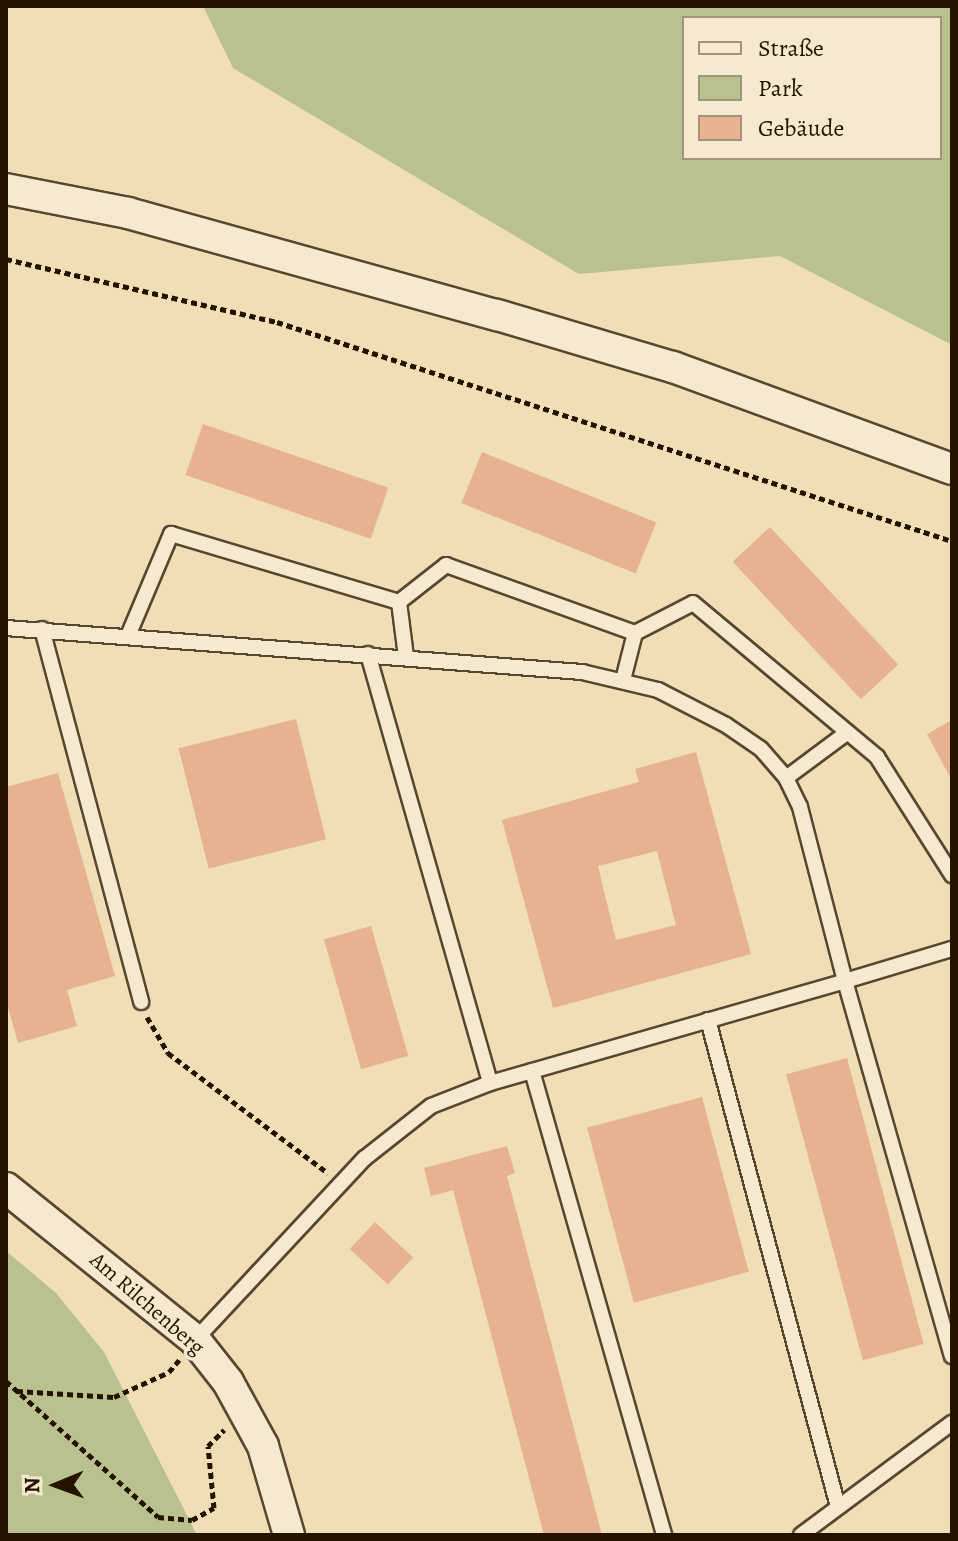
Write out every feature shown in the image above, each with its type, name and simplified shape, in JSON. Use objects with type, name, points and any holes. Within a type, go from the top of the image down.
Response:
[{"type":"street","points":[[6,189],[128,213],[673,367],[952,469]]},
{"type":"street","name":"Am Rilchenberg","points":[[6,1188],[195,1340],[245,1410],[272,1472],[289,1535]]},
{"type":"lane","points":[[128,636],[171,534],[399,602]]},
{"type":"lane","points":[[399,602],[446,565],[635,633],[693,603],[845,734],[877,757],[952,875]]},
{"type":"lane","points":[[399,602],[406,657]]},
{"type":"lane","points":[[6,628],[406,657],[623,680],[694,705],[761,749],[786,778],[800,807],[845,981],[952,1356]]},
{"type":"lane","points":[[42,629],[141,1002]]},
{"type":"lane","points":[[623,680],[635,633]]},
{"type":"lane","points":[[368,654],[490,1083]]},
{"type":"lane","points":[[786,778],[845,734]]},
{"type":"lane","points":[[195,1340],[341,1183],[431,1106],[490,1083],[952,949]]},
{"type":"lane","points":[[708,1020],[838,1507]]},
{"type":"lane","points":[[532,1071],[664,1535]]},
{"type":"lane","points":[[801,1535],[952,1423]]},
{"type":"path","points":[[6,259],[277,322],[952,541]]},
{"type":"path","points":[[141,1002],[168,1053],[341,1183]]},
{"type":"path","points":[[17,1391],[114,1397],[169,1372],[195,1340]]},
{"type":"path","points":[[6,1381],[158,1517],[192,1520],[214,1508],[208,1446],[245,1410]]},
{"type":"green space","points":[[203,6],[952,6],[952,345],[780,256],[579,274],[233,68]]},
{"type":"green space","points":[[6,1251],[56,1293],[104,1352],[197,1535],[6,1535]]},
{"type":"building","points":[[203,424],[388,488],[371,539],[185,475]]},
{"type":"building","points":[[482,452],[656,522],[636,573],[461,503]]},
{"type":"building","points":[[770,527],[898,664],[861,699],[733,562]]},
{"type":"building","points":[[296,719],[326,839],[209,869],[179,748]]},
{"type":"building","points":[[952,720],[952,781],[927,734]]},
{"type":"building","points":[[696,752],[751,954],[553,1008],[502,820],[639,782],[635,769]],"holes":[[[657,851],[676,925],[616,940],[598,866]]]},
{"type":"building","points":[[58,773],[115,976],[67,990],[77,1026],[18,1043],[6,1000],[6,787]]},
{"type":"building","points":[[371,926],[408,1056],[361,1069],[324,940]]},
{"type":"building","points":[[847,1058],[924,1344],[863,1360],[786,1074]]},
{"type":"building","points":[[702,1097],[749,1272],[634,1303],[587,1128]]},
{"type":"building","points":[[507,1146],[515,1173],[507,1176],[602,1535],[544,1535],[453,1190],[431,1196],[424,1168]]},
{"type":"building","points":[[375,1222],[413,1257],[388,1285],[350,1249]]}]
